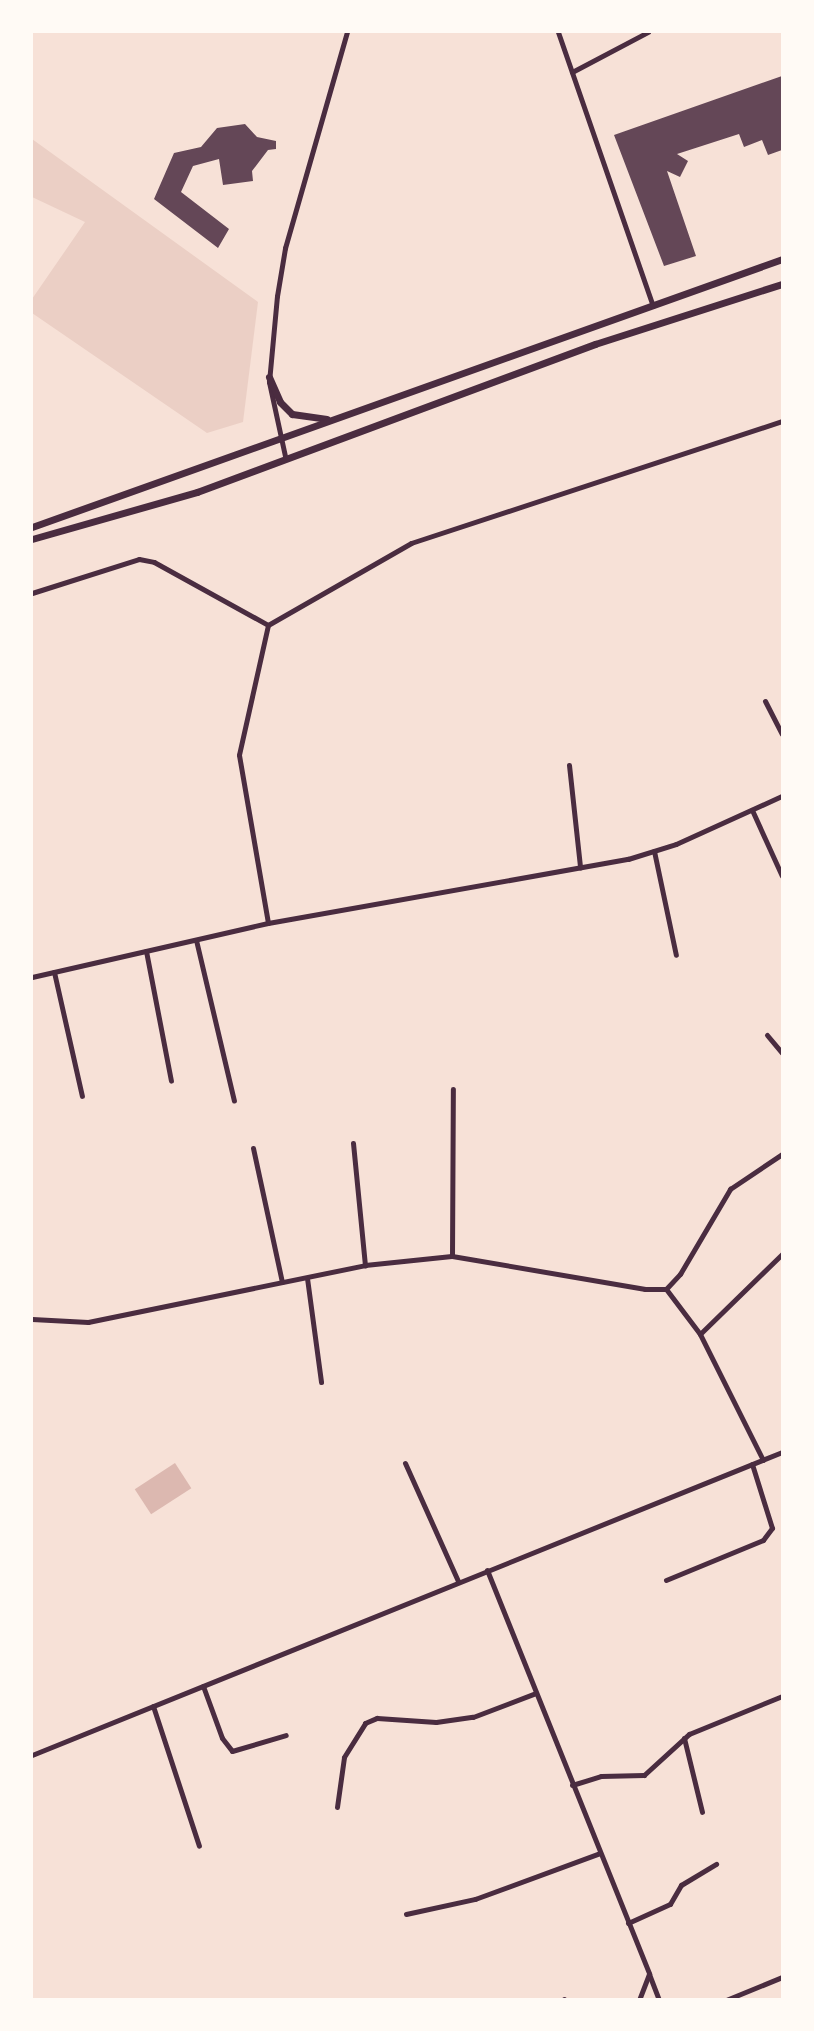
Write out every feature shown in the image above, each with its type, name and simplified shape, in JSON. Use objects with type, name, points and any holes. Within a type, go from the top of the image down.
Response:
[{"type":"street","points":[[285,456],[279,439],[269,377],[285,248],[347,32]]},
{"type":"street","points":[[558,32],[653,306]]},
{"type":"street","points":[[572,72],[648,32]]},
{"type":"street","points":[[32,527],[782,259]]},
{"type":"street","points":[[32,539],[197,492],[285,456],[595,344],[782,284]]},
{"type":"street","points":[[269,377],[280,402],[292,414],[332,419]]},
{"type":"street","points":[[268,923],[239,755],[268,625],[411,543],[782,421]]},
{"type":"street","points":[[32,593],[139,559],[154,562],[268,625]]},
{"type":"street","points":[[765,701],[782,734]]},
{"type":"street","points":[[569,765],[580,867]]},
{"type":"street","points":[[32,977],[268,923],[580,867],[654,851],[782,796]]},
{"type":"street","points":[[752,810],[782,876]]},
{"type":"street","points":[[654,851],[676,955]]},
{"type":"street","points":[[196,940],[234,1101]]},
{"type":"street","points":[[146,951],[171,1081]]},
{"type":"street","points":[[54,972],[82,1096]]},
{"type":"street","points":[[767,1035],[782,1054]]},
{"type":"street","points":[[452,1256],[453,1089]]},
{"type":"street","points":[[353,1143],[365,1265]]},
{"type":"street","points":[[253,1148],[282,1282]]},
{"type":"street","points":[[32,1319],[88,1322],[365,1265],[452,1256],[645,1289],[666,1289],[680,1274],[730,1189],[782,1154]]},
{"type":"street","points":[[700,1335],[782,1254]]},
{"type":"street","points":[[307,1278],[321,1382]]},
{"type":"street","points":[[666,1289],[700,1335],[763,1460]]},
{"type":"street","points":[[32,1755],[782,1452]]},
{"type":"street","points":[[405,1463],[458,1581]]},
{"type":"street","points":[[666,1580],[763,1540],[772,1528],[752,1464]]},
{"type":"street","points":[[487,1570],[659,2000]]},
{"type":"street","points":[[203,1686],[222,1738],[232,1751],[286,1735]]},
{"type":"street","points":[[337,1807],[344,1757],[365,1723],[377,1718],[436,1722],[473,1717],[536,1693]]},
{"type":"street","points":[[572,1785],[601,1776],[643,1776],[684,1738],[782,1696]]},
{"type":"street","points":[[153,1706],[200,1846]]},
{"type":"street","points":[[684,1738],[702,1812]]},
{"type":"street","points":[[406,1914],[475,1899],[600,1853]]},
{"type":"street","points":[[628,1923],[670,1904],[681,1885],[716,1864]]},
{"type":"street","points":[[639,2000],[649,1975]]},
{"type":"street","points":[[726,2000],[782,1977]]},
{"type":"shaded area","points":[[32,139],[258,302],[243,422],[207,433],[32,313],[32,299],[85,222],[32,197]]},
{"type":"shaded area","points":[[175,1463],[191,1488],[151,1514],[135,1489]]},
{"type":"building","points":[[782,76],[782,150],[768,155],[762,140],[744,147],[739,134],[677,154],[688,161],[680,177],[667,171],[696,256],[664,266],[614,135]]},
{"type":"building","points":[[245,124],[257,137],[276,141],[276,149],[268,150],[252,171],[253,181],[223,185],[219,159],[193,166],[181,192],[229,229],[218,248],[154,199],[174,153],[201,147],[217,128]]}]
